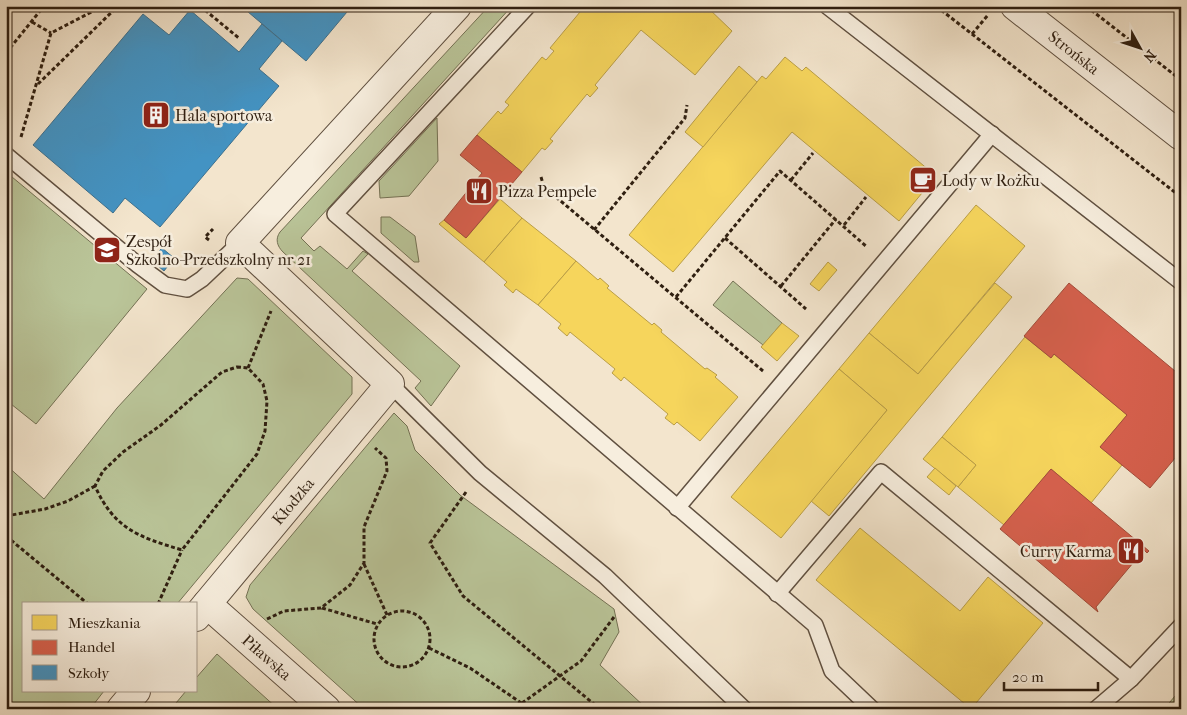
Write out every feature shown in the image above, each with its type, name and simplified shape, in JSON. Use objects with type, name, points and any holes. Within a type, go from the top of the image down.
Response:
[{"type":"street","points":[[390,384],[240,242],[457,6]]},
{"type":"street","name":"Strońska","points":[[1003,8],[1181,136]]},
{"type":"street","name":"Kłodzka","points":[[202,610],[390,384]]},
{"type":"street","name":"Piławska","points":[[202,610],[326,709]]},
{"type":"street","points":[[121,709],[135,692]]},
{"type":"lane","points":[[528,6],[335,214],[776,594],[815,625],[832,671],[872,709]]},
{"type":"lane","points":[[828,6],[1181,282]]},
{"type":"lane","points":[[677,508],[992,134]]},
{"type":"lane","points":[[10,158],[138,265],[165,285],[187,289],[202,280],[240,242]]},
{"type":"lane","points":[[390,384],[480,473],[605,576],[744,709]]},
{"type":"lane","points":[[776,594],[881,472],[1131,680]]},
{"type":"lane","points":[[1096,709],[1131,680],[1181,626]]},
{"type":"path","points":[[6,52],[44,6]]},
{"type":"path","points":[[10,158],[36,85],[51,33],[103,6]]},
{"type":"path","points":[[36,85],[118,6]]},
{"type":"path","points":[[200,6],[240,39]]},
{"type":"path","points":[[936,6],[1181,196]]},
{"type":"path","points":[[1086,6],[1181,80]]},
{"type":"path","points":[[972,34],[1003,8]]},
{"type":"path","points":[[32,22],[51,33]]},
{"type":"path","points":[[594,230],[685,118],[687,106]]},
{"type":"path","points":[[791,180],[813,152]]},
{"type":"path","points":[[676,297],[780,171],[871,250]]},
{"type":"path","points":[[542,177],[544,187],[766,374]]},
{"type":"path","points":[[844,226],[866,197]]},
{"type":"path","points":[[781,286],[836,219]]},
{"type":"path","points":[[725,238],[806,309]]},
{"type":"path","points":[[248,368],[268,314],[273,307]]},
{"type":"path","points":[[6,516],[45,509],[68,501],[95,486],[103,471],[123,452],[161,425],[222,372],[237,367],[248,368],[262,384],[267,401],[265,431],[257,454],[182,550],[159,602]]},
{"type":"path","points":[[372,445],[386,458],[387,471],[364,527],[364,563],[387,615]]},
{"type":"path","points":[[480,473],[430,543],[463,596],[600,709]]},
{"type":"path","points":[[95,486],[113,517],[131,532],[146,539],[182,550]]},
{"type":"path","points":[[6,536],[86,602]]},
{"type":"path","points":[[322,608],[350,585],[364,563]]},
{"type":"path","points":[[522,703],[581,661],[628,598]]},
{"type":"path","points":[[261,623],[270,616],[284,611],[322,608],[377,624]]},
{"type":"path","points":[[398,611],[409,611],[420,616],[427,625],[430,637],[429,648],[424,657],[416,664],[395,667],[385,662],[378,654],[374,645],[374,634],[377,624],[387,615],[398,611]]},
{"type":"path","points":[[429,648],[470,668],[530,709]]},
{"type":"green space","points":[[489,6],[512,6],[301,238],[314,251],[320,246],[347,269],[363,251],[368,254],[352,271],[460,366],[431,406],[415,388],[421,381],[283,252],[277,240],[280,232]]},
{"type":"green space","points":[[437,118],[438,161],[409,196],[380,198],[379,181]]},
{"type":"green space","points":[[6,172],[147,289],[36,424],[6,400]]},
{"type":"green space","points":[[381,217],[390,217],[415,236],[419,262],[414,262],[381,233]]},
{"type":"green space","points":[[237,278],[248,279],[352,377],[352,394],[179,602],[22,602],[22,692],[103,692],[90,709],[6,709],[6,465],[44,499],[117,408]]},
{"type":"green space","points":[[733,281],[782,323],[763,345],[713,305]]},
{"type":"green space","points":[[394,413],[407,426],[415,450],[460,495],[614,609],[619,632],[600,665],[647,709],[364,709],[253,609],[246,597],[250,585]]},
{"type":"green space","points":[[217,654],[278,709],[171,709],[185,692],[198,692],[198,676]]},
{"type":"green space","points":[[1181,689],[1181,709],[1164,709]]},
{"type":"building: Mieszkania","points":[[585,6],[706,6],[732,31],[695,75],[641,30],[595,85],[598,88],[590,97],[587,94],[550,139],[553,141],[545,150],[542,148],[522,172],[477,135],[498,111],[501,114],[509,105],[505,102],[542,57],[546,60],[554,51],[550,48]]},
{"type":"building: Mieszkania","points":[[785,57],[802,71],[806,67],[936,176],[899,221],[792,132],[673,272],[629,235],[762,76],[766,79]]},
{"type":"building: Mieszkania","points":[[739,66],[757,82],[703,147],[685,132]]},
{"type":"building: Mieszkania","points":[[500,199],[522,218],[484,262],[439,224],[444,220],[466,238]]},
{"type":"building: Mieszkania","points":[[976,205],[1025,246],[918,374],[869,333]]},
{"type":"building: Mieszkania","points":[[522,218],[576,261],[538,305],[516,289],[513,293],[504,285],[507,282],[484,262]]},
{"type":"building: Mieszkania","points":[[576,261],[598,280],[600,278],[609,286],[607,288],[652,325],[654,323],[662,330],[661,332],[705,369],[707,368],[717,375],[715,377],[738,397],[700,441],[677,422],[674,425],[665,418],[668,414],[624,377],[621,381],[612,373],[615,369],[570,332],[567,336],[558,328],[561,324],[538,305]]},
{"type":"building: Mieszkania","points":[[828,262],[837,270],[819,291],[810,284]]},
{"type":"building: Mieszkania","points":[[995,283],[1012,297],[829,516],[811,501],[887,410],[839,369],[869,333],[918,374]]},
{"type":"building: Mieszkania","points":[[782,323],[799,336],[777,361],[761,347]]},
{"type":"building: Mieszkania","points":[[1025,337],[1051,358],[1054,354],[1127,415],[1100,447],[1122,465],[1091,503],[1051,469],[1004,525],[958,487],[976,465],[942,437]]},
{"type":"building: Mieszkania","points":[[839,369],[887,410],[781,538],[731,497]]},
{"type":"building: Mieszkania","points":[[942,437],[976,465],[958,487],[923,459]]},
{"type":"building: Mieszkania","points":[[935,468],[956,486],[949,495],[927,477]]},
{"type":"building: Mieszkania","points":[[860,528],[960,611],[988,577],[1043,623],[971,709],[816,580]]},
{"type":"building: Handel","points":[[477,135],[522,172],[466,238],[444,220],[482,173],[460,155]]},
{"type":"building: Handel","points":[[1069,283],[1181,376],[1181,451],[1150,488],[1100,447],[1127,415],[1054,354],[1051,358],[1024,336]]},
{"type":"building: Handel","points":[[1051,469],[1149,551],[1147,553],[1144,550],[1096,607],[1098,612],[1000,529]]},
{"type":"building: Szkoły","points":[[241,6],[352,6],[306,61]]},
{"type":"building: Szkoły","name":"Hala sportowa","points":[[190,10],[239,52],[262,24],[282,41],[259,69],[279,86],[160,227],[125,198],[113,213],[33,145],[143,14],[169,35]]},
{"type":"building: Szkoły","points":[[162,248],[174,258],[164,271],[151,260]]},
{"type":"place","name":"Hala sportowa","points":[[156,115]]},
{"type":"place","name":"Lody w Rożku","points":[[923,180]]},
{"type":"place","name":"Pizza Pempele","points":[[479,191]]},
{"type":"place","name":"Zespół Szkolno-Przedszkolny nr 21","points":[[107,250]]},
{"type":"place","name":"Curry Karma","points":[[1131,551]]}]
